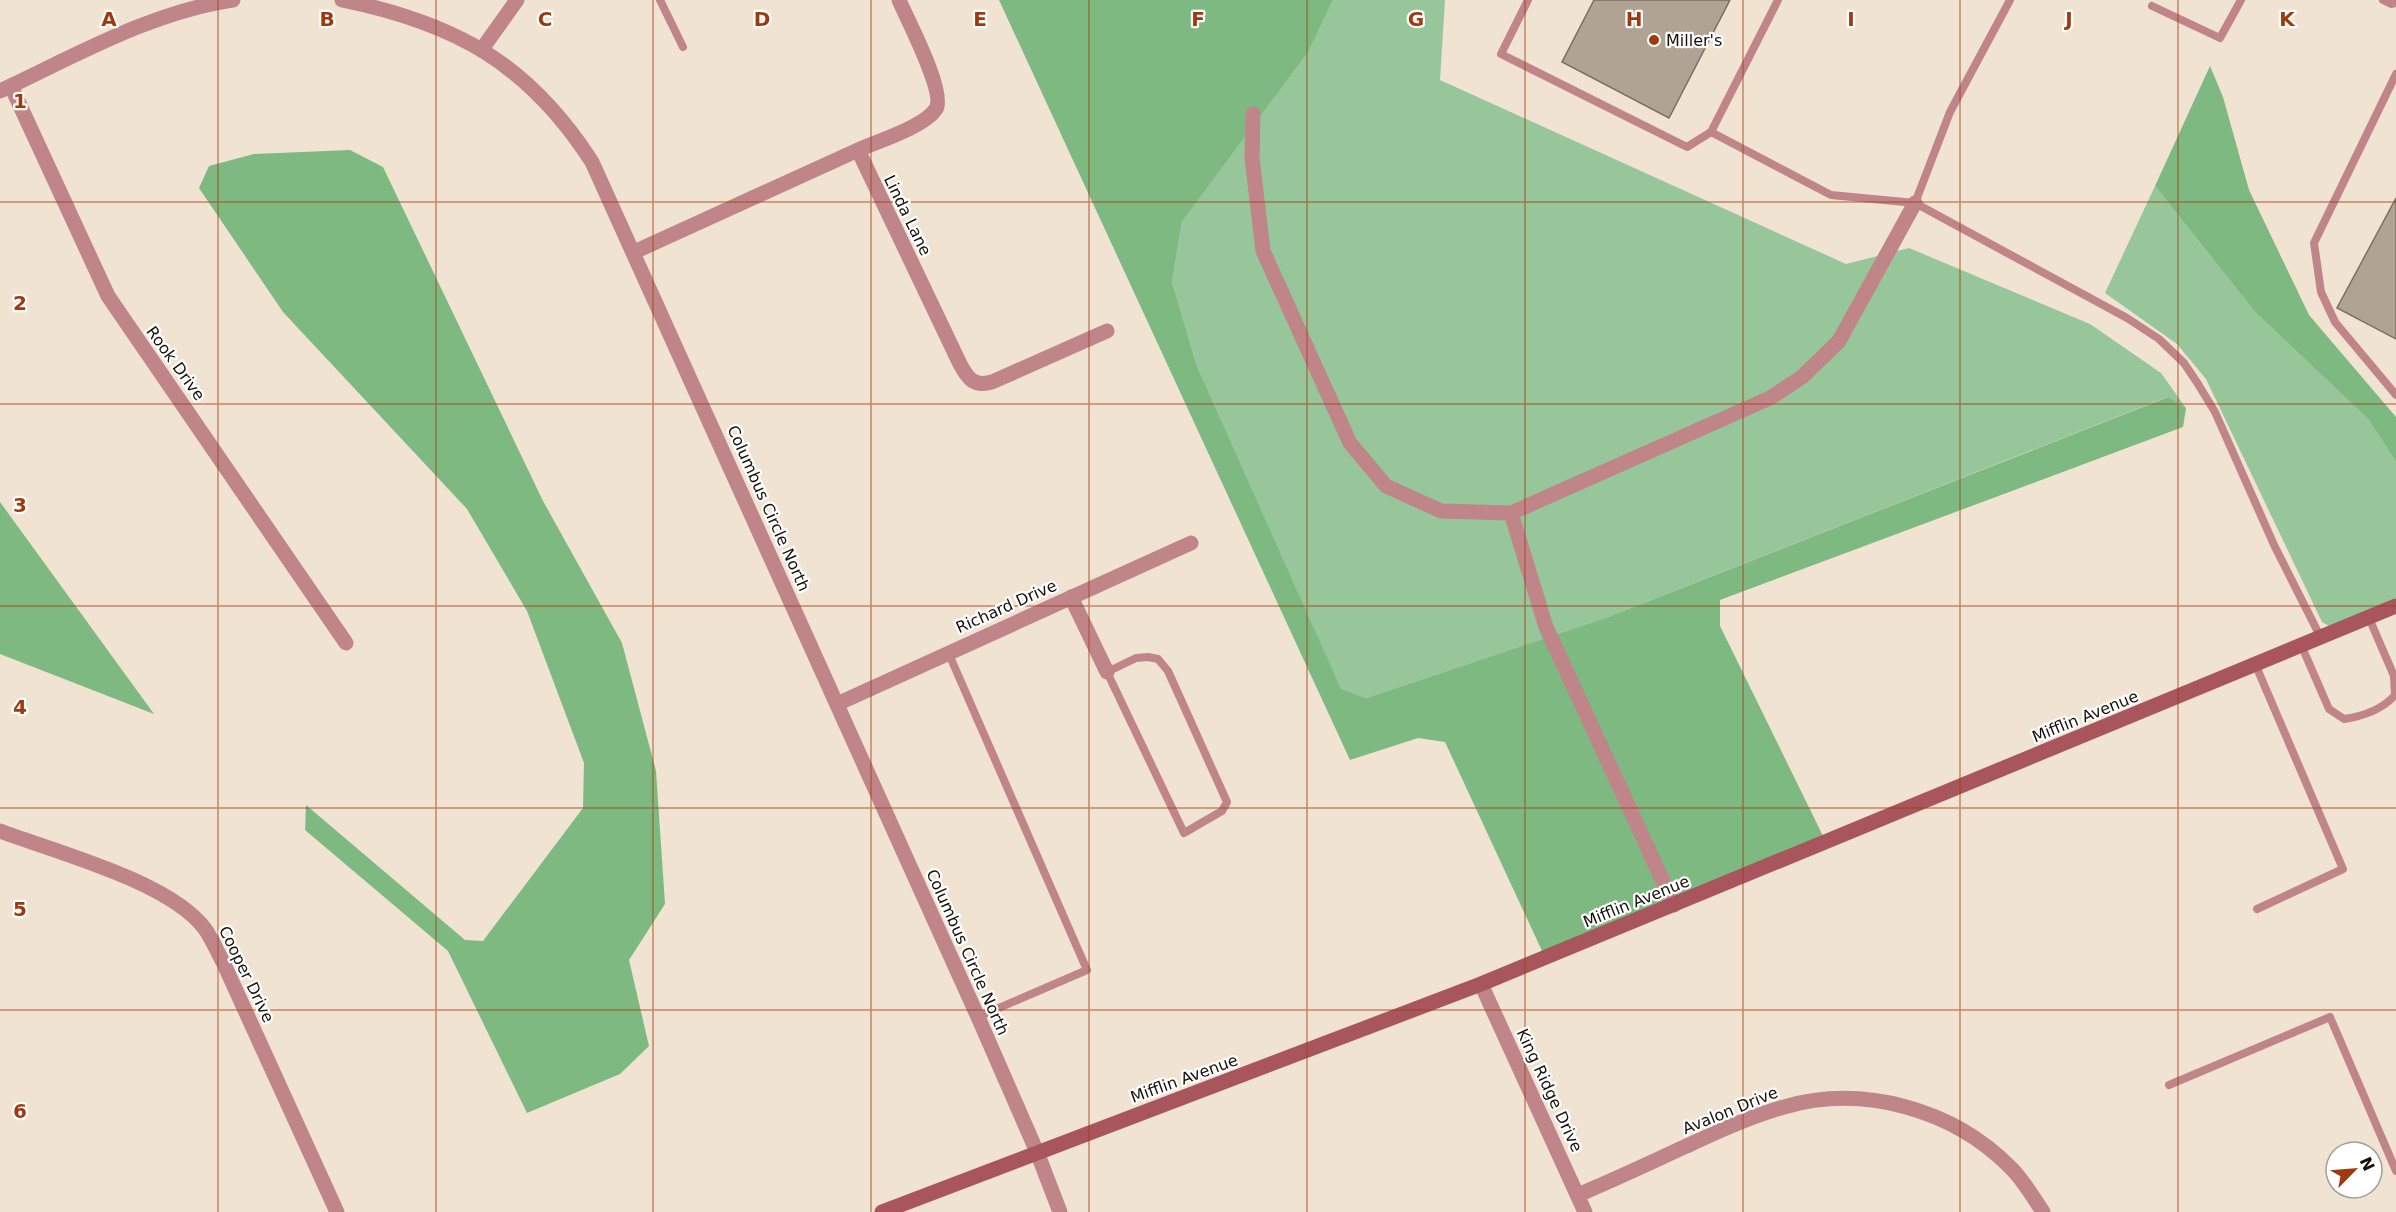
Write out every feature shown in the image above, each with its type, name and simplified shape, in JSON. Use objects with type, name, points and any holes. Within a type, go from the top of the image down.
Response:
[{"type":"street","points":[[5,88],[147,23],[199,6],[233,0]]},
{"type":"street","name":"Columbus Circle North","points":[[342,0],[406,16],[441,28],[482,50],[519,77],[575,136],[596,171],[978,1017],[1037,1152],[1060,1212]]},
{"type":"street","points":[[482,50],[517,0]]},
{"type":"street","points":[[634,252],[924,120],[936,108],[939,99],[932,75],[899,0]]},
{"type":"street","name":"Rook Drive","points":[[5,88],[108,296],[346,643]]},
{"type":"street","points":[[1253,114],[1252,158],[1263,251],[1350,443],[1386,486],[1441,511],[1511,513],[1770,398],[1802,377],[1839,341],[1915,203]]},
{"type":"street","name":"Linda Lane","points":[[858,150],[960,364],[971,381],[982,385],[992,382],[1107,331]]},
{"type":"street","points":[[1511,513],[1546,627],[1674,905]]},
{"type":"street","name":"Richard Drive","points":[[837,704],[1191,543]]},
{"type":"street","points":[[1071,597],[1107,672]]},
{"type":"street","name":"Mifflin Avenue","points":[[882,1212],[1481,984],[2302,647],[2396,606]]},
{"type":"street","name":"Cooper Drive","points":[[0,831],[148,886],[185,909],[205,929],[223,962],[336,1212]]},
{"type":"street","name":"King Ridge Drive","points":[[1481,984],[1585,1212]]},
{"type":"street","name":"Avalon Drive","points":[[1578,1195],[1767,1112],[1806,1102],[1872,1100],[1918,1111],[1951,1123],[1975,1137],[2013,1169],[2043,1212]]},
{"type":"lane","points":[[660,0],[683,47]]},
{"type":"lane","points":[[1528,0],[1501,54],[1687,147],[1711,132],[1778,0]]},
{"type":"lane","points":[[1915,203],[1950,112],[2010,0]]},
{"type":"lane","points":[[2152,6],[2220,38],[2241,0]]},
{"type":"lane","points":[[2383,0],[2391,4],[2396,3]]},
{"type":"lane","points":[[2396,74],[2314,243],[2321,292],[2335,322],[2396,395]]},
{"type":"lane","points":[[1711,132],[1831,195],[1915,203],[2127,318],[2159,339],[2184,363],[2215,412],[2275,547],[2321,639]]},
{"type":"lane","points":[[2302,647],[2329,709],[2344,720],[2374,711],[2388,704],[2395,694],[2394,676],[2369,618]]},
{"type":"lane","points":[[948,652],[1087,970],[978,1017]]},
{"type":"lane","points":[[1148,657],[1158,659],[1168,671],[1227,802],[1222,812],[1184,833],[1107,672],[1136,658],[1148,657]]},
{"type":"lane","points":[[2256,666],[2343,869],[2257,909]]},
{"type":"lane","points":[[2169,1085],[2330,1017],[2396,1171]]},
{"type":"green space","points":[[999,0],[1333,0],[1309,51],[1182,222],[1172,282],[1197,366],[1341,689],[1366,698],[1608,617],[2168,397],[2186,408],[2183,427],[1720,600],[1720,626],[1823,836],[1543,953],[1445,742],[1418,738],[1350,760]]},
{"type":"green space","points":[[1333,0],[1445,0],[1440,80],[1846,264],[1909,248],[2090,324],[2161,373],[2186,408],[2167,397],[1608,617],[1366,698],[1341,690],[1197,366],[1172,282],[1182,222],[1309,51]]},
{"type":"green space","points":[[2210,66],[2223,97],[2249,190],[2309,315],[2396,417],[2396,462],[2368,419],[2255,312],[2155,186]]},
{"type":"green space","points":[[350,150],[383,167],[543,501],[622,643],[656,771],[665,904],[629,960],[649,1046],[620,1074],[527,1113],[448,951],[305,830],[306,805],[465,940],[483,941],[583,808],[584,763],[527,611],[467,509],[283,312],[199,188],[209,166],[254,154]]},
{"type":"green space","points":[[2155,186],[2255,312],[2368,419],[2396,462],[2396,602],[2334,629],[2322,622],[2206,379],[2177,344],[2105,293]]},
{"type":"green space","points":[[0,502],[154,714],[0,654]]},
{"type":"building","points":[[1594,0],[1730,0],[1669,118],[1562,62]]},
{"type":"building","points":[[2396,198],[2396,339],[2337,308]]},
{"type":"place","name":"Miller's","points":[[1654,40]]}]
